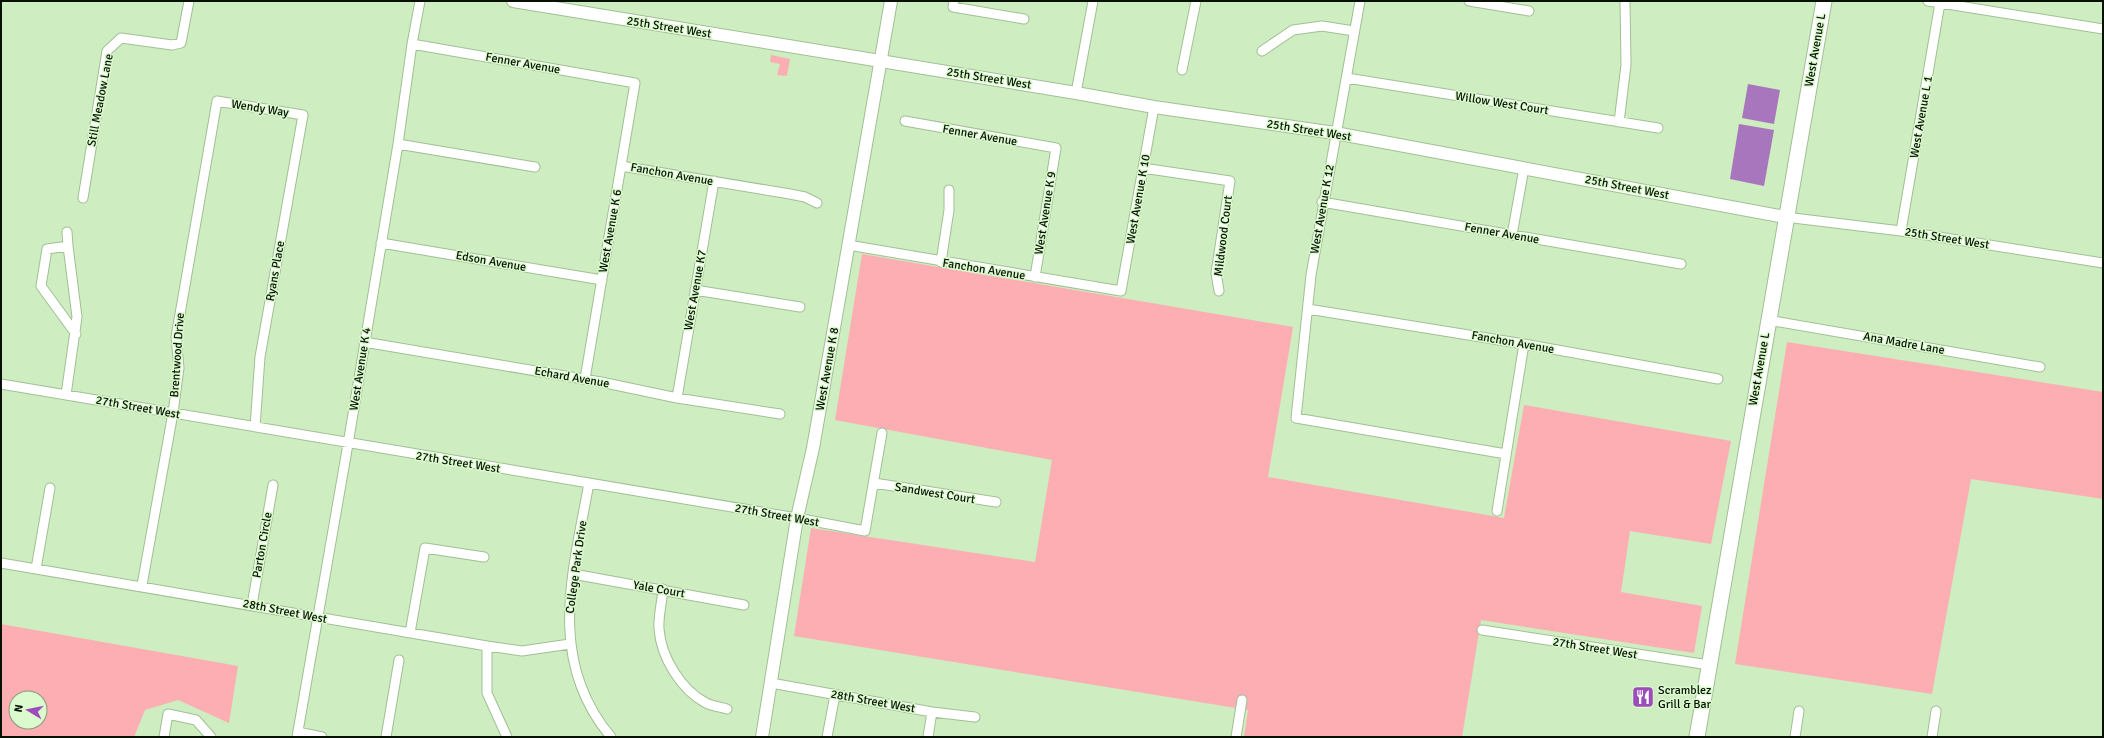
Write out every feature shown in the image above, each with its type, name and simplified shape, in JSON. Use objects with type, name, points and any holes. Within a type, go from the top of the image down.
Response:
[{"type":"main road","name":"West Avenue L","points":[[1697,737],[1708,665],[1824,1]]},
{"type":"street","name":"Still Meadow Lane","points":[[83,198],[107,51],[121,38],[172,45],[182,43],[189,1]]},
{"type":"street","name":"West Avenue K 4","points":[[297,735],[348,444],[380,243],[398,144],[412,44],[420,1]]},
{"type":"street","name":"25th Street West","points":[[513,1],[1154,107],[1335,134],[1786,217],[1901,230],[2103,263]]},
{"type":"street","name":"West Avenue K 8","points":[[762,737],[797,518],[813,448],[891,1]]},
{"type":"street","points":[[954,1],[953,7],[1024,19]]},
{"type":"street","points":[[1076,93],[1093,1]]},
{"type":"street","points":[[1182,70],[1196,1]]},
{"type":"street","name":"West Avenue K 12","points":[[1360,1],[1347,78],[1322,202],[1311,275],[1296,418],[1506,454]]},
{"type":"street","points":[[1468,1],[1528,11]]},
{"type":"street","points":[[1619,122],[1626,65],[1625,1]]},
{"type":"street","points":[[1928,1],[2103,29]]},
{"type":"street","name":"West Avenue L 1","points":[[1901,230],[1940,3]]},
{"type":"street","points":[[1262,51],[1293,30],[1322,26],[1354,32]]},
{"type":"street","name":"Fenner Avenue","points":[[412,44],[635,83]]},
{"type":"street","name":"Willow West Court","points":[[1347,78],[1658,128]]},
{"type":"street","name":"West Avenue K 6","points":[[585,380],[635,83]]},
{"type":"street","name":"Wendy Way","points":[[217,101],[303,115]]},
{"type":"street","name":"Brentwood Drive","points":[[142,585],[173,413],[178,368],[176,337],[217,101]]},
{"type":"street","name":"West Avenue K 10","points":[[1121,291],[1154,107]]},
{"type":"street","name":"Ryans Place","points":[[255,427],[260,357],[303,115]]},
{"type":"street","name":"Fenner Avenue","points":[[905,121],[1056,148]]},
{"type":"street","points":[[398,144],[535,167]]},
{"type":"street","name":"West Avenue K 9","points":[[1035,277],[1056,148]]},
{"type":"street","name":"Fanchon Avenue","points":[[621,166],[790,194],[805,197],[817,203]]},
{"type":"street","name":"Mildwood Court","points":[[1143,168],[1230,181],[1216,273],[1218,291]]},
{"type":"street","points":[[1512,235],[1524,168]]},
{"type":"street","name":"West Avenue K7","points":[[677,398],[714,181]]},
{"type":"street","points":[[941,262],[949,210],[949,190]]},
{"type":"street","name":"Fenner Avenue","points":[[1322,202],[1681,264]]},
{"type":"street","points":[[66,395],[76,334],[77,318],[67,232]]},
{"type":"street","name":"Edson Avenue","points":[[380,243],[602,280]]},
{"type":"street","name":"Fanchon Avenue","points":[[848,245],[941,262],[1121,291]]},
{"type":"street","points":[[68,246],[47,249],[41,286],[76,334]]},
{"type":"street","points":[[695,290],[800,307]]},
{"type":"street","name":"Fanchon Avenue","points":[[1308,309],[1524,344],[1718,379]]},
{"type":"street","name":"Ana Madre Lane","points":[[1768,320],[2040,367]]},
{"type":"street","name":"Echard Avenue","points":[[364,342],[585,380],[677,398],[780,414]]},
{"type":"street","points":[[1497,511],[1524,344]]},
{"type":"street","name":"27th Street West","points":[[1,384],[348,444],[797,518],[865,532],[874,483]]},
{"type":"street","points":[[874,483],[882,433]]},
{"type":"street","name":"College Park Drive","points":[[589,483],[573,574],[569,620],[570,644],[575,666],[587,701],[611,737]]},
{"type":"street","name":"Sandwest Court","points":[[874,483],[996,502]]},
{"type":"street","name":"Parton Circle","points":[[252,604],[272,486]]},
{"type":"street","points":[[36,569],[50,488]]},
{"type":"street","points":[[410,633],[425,548],[484,557]]},
{"type":"street","name":"28th Street West","points":[[1,563],[142,585],[252,604],[318,618],[487,646],[522,650],[570,644]]},
{"type":"street","name":"Yale Court","points":[[573,574],[663,589],[744,605]]},
{"type":"street","points":[[663,589],[659,629],[665,653],[676,675],[691,692],[706,703],[727,709]]},
{"type":"street","name":"27th Street West","points":[[1482,630],[1708,665]]},
{"type":"street","points":[[487,646],[487,693],[508,737]]},
{"type":"street","points":[[386,737],[399,660]]},
{"type":"street","name":"28th Street West","points":[[771,683],[932,712],[975,717]]},
{"type":"street","points":[[828,737],[835,695]]},
{"type":"street","points":[[1236,737],[1242,700]]},
{"type":"street","points":[[1795,737],[1799,711]]},
{"type":"street","points":[[1932,737],[1936,711]]},
{"type":"street","points":[[928,737],[932,712]]},
{"type":"street","points":[[164,737],[168,714],[196,720],[211,737]]},
{"type":"street","points":[[297,735],[322,737]]},
{"type":"shaded area","points":[[771,55],[790,59],[787,76],[777,75],[780,64],[770,62]]},
{"type":"shaded area","points":[[1748,84],[1780,90],[1774,124],[1742,118]]},
{"type":"shaded area","points":[[1739,124],[1774,130],[1764,186],[1730,179]]},
{"type":"shaded area","points":[[862,254],[1293,327],[1268,477],[1504,518],[1524,405],[1731,441],[1711,544],[1630,531],[1621,592],[1702,606],[1694,653],[1481,620],[1462,737],[1244,737],[1248,710],[794,636],[811,528],[1035,562],[1052,460],[835,420]]},
{"type":"shaded area","points":[[1787,342],[2103,392],[2103,499],[1971,479],[1932,694],[1735,664]]},
{"type":"shaded area","points":[[1,624],[238,666],[229,723],[178,700],[145,710],[134,737],[1,737]]},
{"type":"place","name":"Scramblez Grill & Bar","points":[[1643,697]]}]
